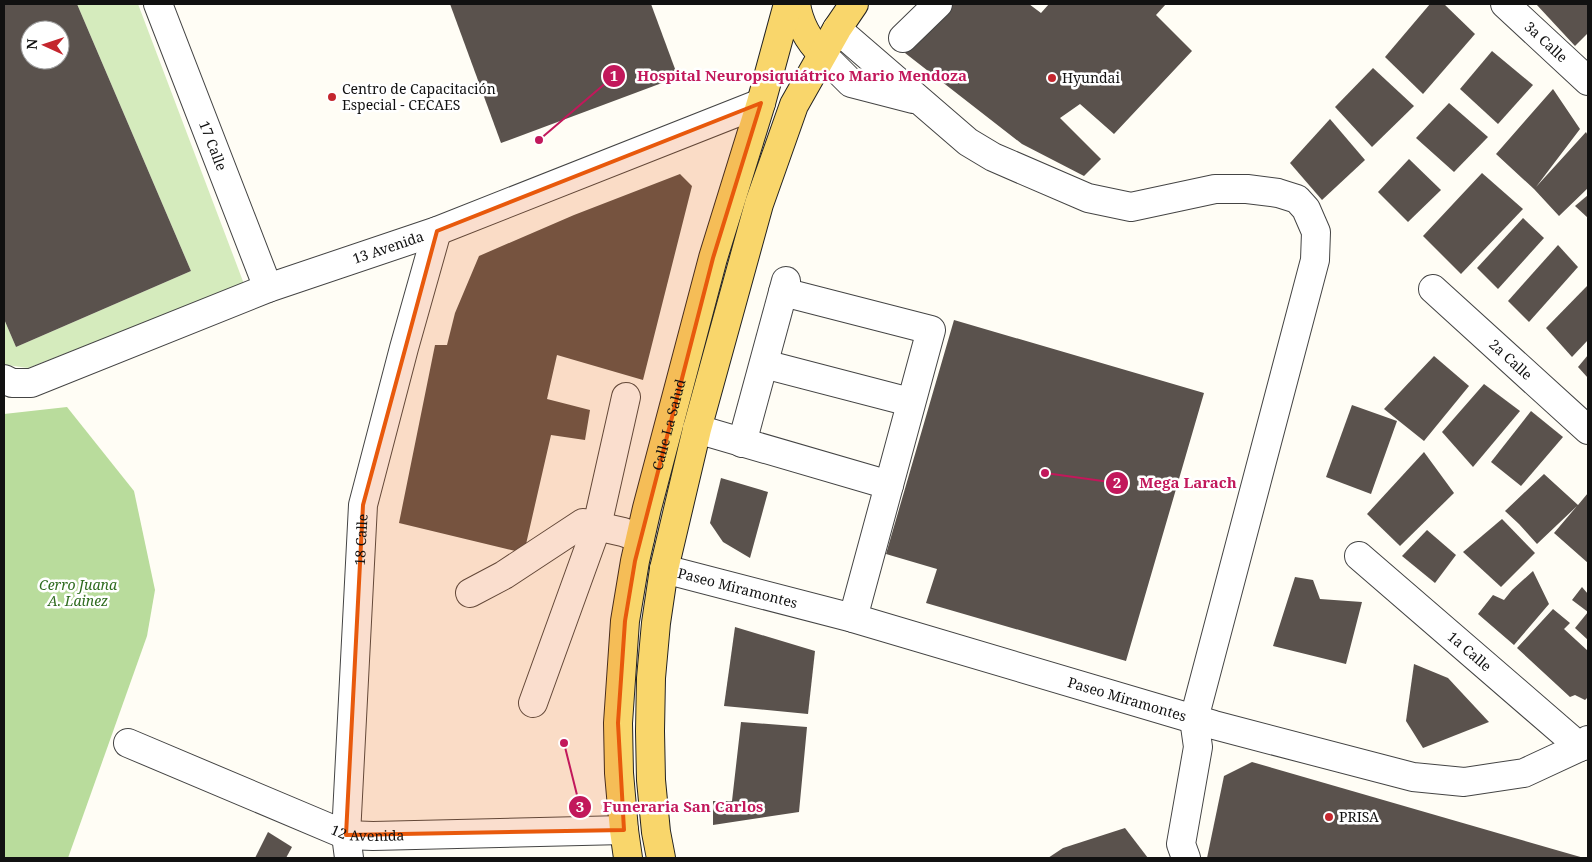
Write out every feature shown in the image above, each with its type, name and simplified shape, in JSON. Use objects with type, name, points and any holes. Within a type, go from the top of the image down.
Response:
[{"type":"main road","name":"Calle La Salud","points":[[628,858],[619,773],[618,723],[625,621],[640,538],[713,258],[761,103],[788,4]]},
{"type":"main road","points":[[796,4],[805,32],[813,46],[822,54]]},
{"type":"main road","name":"Calle La Salud","points":[[660,858],[651,780],[650,731],[651,669],[664,568],[697,429],[759,204],[794,105],[836,29],[854,4]]},
{"type":"street","name":"17 Calle","points":[[158,4],[268,288]]},
{"type":"street","points":[[903,38],[938,4]]},
{"type":"street","name":"3a Calle","points":[[1505,4],[1588,81]]},
{"type":"street","points":[[836,29],[968,142],[993,157],[1088,198],[1131,207],[1215,189],[1247,189],[1278,193],[1297,199],[1306,209],[1316,232],[1315,260],[1194,719],[1198,747],[1181,844],[1186,858]]},
{"type":"street","points":[[822,54],[850,84],[917,100]]},
{"type":"street","name":"13 Avenida","points":[[8,382],[31,383],[268,288],[437,230],[761,103]]},
{"type":"street","name":"18 Calle","points":[[347,847],[363,505],[437,230]]},
{"type":"street","points":[[742,443],[785,287],[930,330],[853,618]]},
{"type":"street","name":"2a Calle","points":[[1433,289],[1588,430]]},
{"type":"street","points":[[764,364],[910,402]]},
{"type":"street","points":[[533,704],[597,526],[626,396]]},
{"type":"street","points":[[697,429],[890,485]]},
{"type":"street","points":[[470,593],[504,575],[583,523],[640,538]]},
{"type":"street","name":"1a Calle","points":[[1359,556],[1584,744]]},
{"type":"street","name":"Paseo Miramontes","points":[[664,568],[853,618],[1194,719],[1413,777],[1464,782],[1524,773],[1584,744]]},
{"type":"street","name":"12 Avenida","points":[[128,743],[347,847],[374,836],[624,830]]},
{"type":"street","points":[[329,858],[347,847]]},
{"type":"highlighted area","points":[[761,103],[713,258],[635,561],[625,621],[618,723],[624,830],[346,835],[363,505],[437,231]]},
{"type":"green space","points":[[77,4],[138,4],[244,284],[28,368],[7,365],[4,364],[4,319],[16,347],[191,271]]},
{"type":"green space","name":"Cerro Juana A. Lainez","points":[[67,407],[134,491],[155,590],[147,636],[68,858],[4,858],[4,414]]},
{"type":"building","points":[[4,4],[77,4],[191,271],[16,347],[4,319]]},
{"type":"building","points":[[450,4],[651,4],[678,77],[501,143]]},
{"type":"building","name":"Hyundai","points":[[947,4],[1029,4],[1041,13],[1049,4],[1166,4],[1156,15],[1192,51],[1114,134],[1080,104],[1060,118],[1101,159],[1084,176],[1022,144],[905,53]]},
{"type":"building","points":[[1430,4],[1444,4],[1475,34],[1423,94],[1385,57]]},
{"type":"building","points":[[1536,4],[1588,4],[1588,33],[1575,46]]},
{"type":"building","points":[[1492,51],[1533,85],[1498,124],[1460,89]]},
{"type":"building","points":[[1373,68],[1414,106],[1372,147],[1335,107]]},
{"type":"building","points":[[1553,89],[1580,129],[1536,187],[1586,132],[1588,136],[1588,188],[1559,216],[1534,189],[1496,154]]},
{"type":"building","points":[[1449,103],[1488,137],[1454,172],[1416,138]]},
{"type":"building","points":[[1330,119],[1365,160],[1322,200],[1290,163]]},
{"type":"building","points":[[1409,159],[1441,190],[1408,222],[1378,192]]},
{"type":"building","points":[[1482,173],[1523,209],[1461,274],[1423,236]]},
{"type":"building","points":[[680,174],[692,186],[643,380],[557,355],[547,399],[590,410],[585,440],[551,435],[524,553],[399,523],[435,345],[447,345],[455,313],[479,256],[574,215]]},
{"type":"building","points":[[1588,195],[1588,218],[1575,206]]},
{"type":"building","points":[[1523,218],[1544,238],[1498,289],[1477,268]]},
{"type":"building","points":[[1558,245],[1578,267],[1529,322],[1508,301]]},
{"type":"building","points":[[1588,285],[1588,340],[1572,357],[1546,328]]},
{"type":"building","points":[[954,320],[1204,393],[1126,661],[926,603],[937,569],[886,554]]},
{"type":"building","points":[[1588,355],[1588,378],[1578,367]]},
{"type":"building","points":[[1434,356],[1469,386],[1424,441],[1384,409]]},
{"type":"building","points":[[1484,384],[1520,411],[1473,467],[1442,432]]},
{"type":"building","points":[[1352,405],[1397,421],[1371,494],[1326,477]]},
{"type":"building","points":[[1531,411],[1563,437],[1521,486],[1491,462]]},
{"type":"building","points":[[1424,452],[1454,493],[1400,546],[1367,514]]},
{"type":"building","points":[[1544,474],[1578,505],[1588,493],[1588,563],[1554,533],[1577,506],[1537,544],[1505,511]]},
{"type":"building","points":[[721,478],[768,492],[750,558],[723,542],[710,523]]},
{"type":"building","points":[[1502,519],[1535,553],[1501,587],[1463,552]]},
{"type":"building","points":[[1427,530],[1456,555],[1435,583],[1402,556]]},
{"type":"building","points":[[1533,571],[1549,604],[1514,645],[1478,614],[1493,595],[1504,600]]},
{"type":"building","points":[[1295,577],[1313,580],[1320,599],[1362,602],[1346,664],[1273,646]]},
{"type":"building","points":[[1582,587],[1588,594],[1588,612],[1572,600]]},
{"type":"building","points":[[1553,609],[1570,623],[1564,629],[1588,651],[1588,697],[1585,700],[1575,695],[1570,697],[1517,648]]},
{"type":"building","points":[[1588,612],[1588,640],[1575,628]]},
{"type":"building","points":[[735,627],[815,651],[808,714],[724,706]]},
{"type":"building","points":[[1414,664],[1448,678],[1489,722],[1423,748],[1406,721]]},
{"type":"building","points":[[741,722],[807,727],[799,812],[713,825],[713,801],[732,801]]},
{"type":"building","name":"PRISA","points":[[1252,762],[1584,858],[1207,858],[1224,776]]},
{"type":"building","points":[[1125,828],[1148,858],[1048,858],[1063,848]]},
{"type":"building","points":[[268,832],[292,847],[286,858],[255,858]]},
{"type":"place","name":"Hyundai","points":[[1052,78]]},
{"type":"place","name":"Centro de Capacitación Especial - CECAES","points":[[332,97]]},
{"type":"place","name":"Hospital Neuropsiquiátrico Mario Mendoza","points":[[539,140]]},
{"type":"place","name":"Mega Larach","points":[[1045,473]]},
{"type":"place","name":"Funeraria San Carlos","points":[[564,743]]},
{"type":"place","name":"PRISA","points":[[1329,817]]}]
